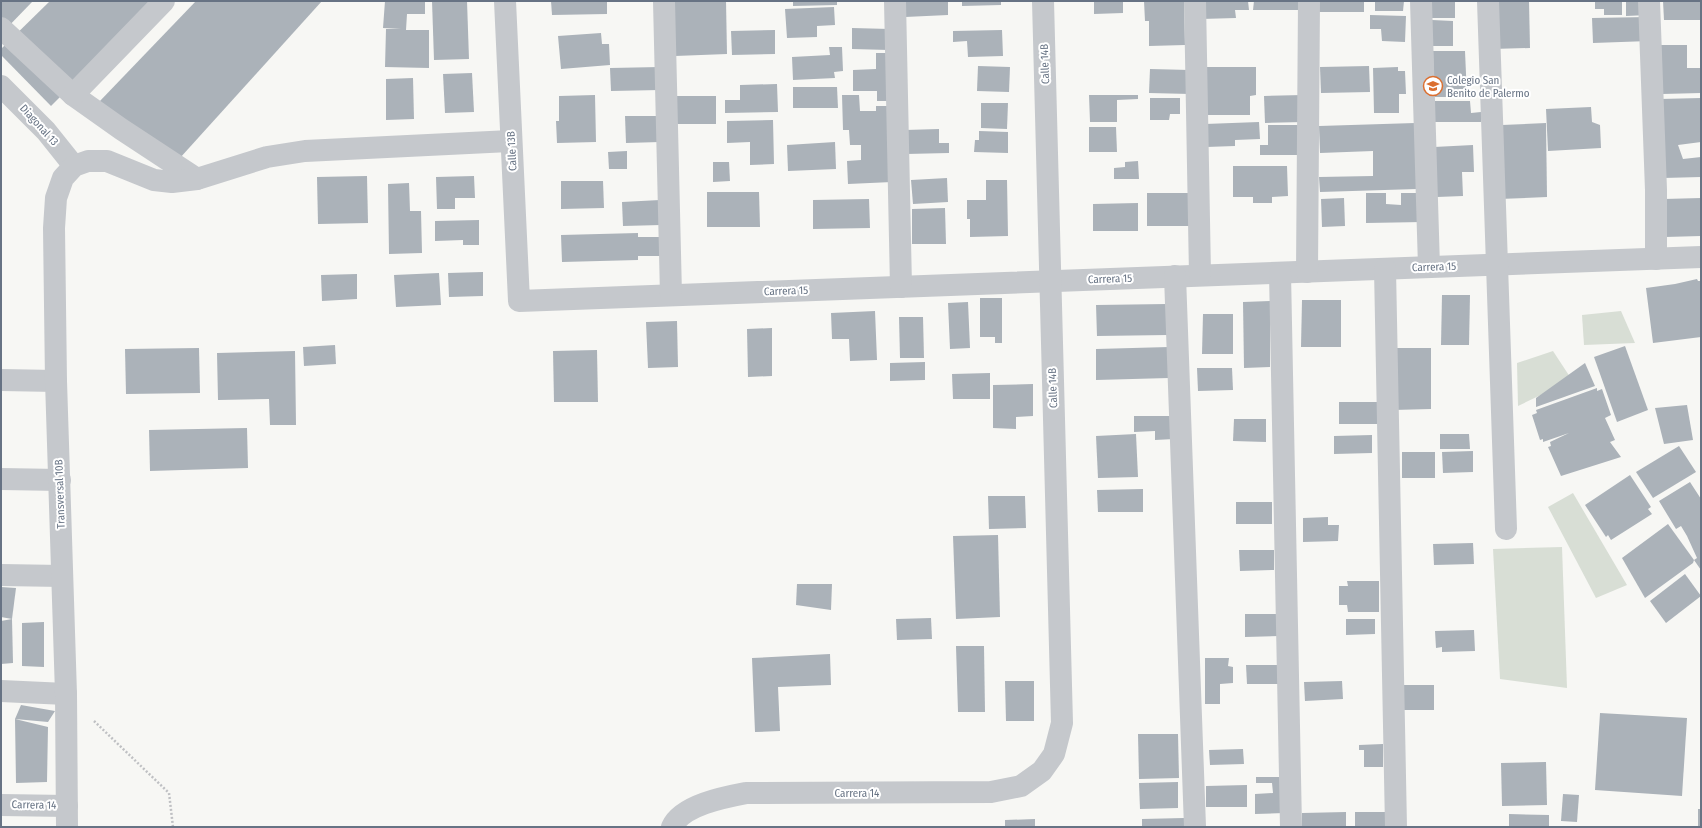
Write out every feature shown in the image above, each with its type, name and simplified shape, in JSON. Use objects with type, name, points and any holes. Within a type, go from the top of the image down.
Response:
[{"type":"street","points":[[73,95],[164,1]]},
{"type":"street","name":"Calle 13B","points":[[505,1],[519,301]]},
{"type":"street","points":[[664,1],[671,296]]},
{"type":"street","points":[[894,1],[901,287]]},
{"type":"street","name":"Calle 14B","points":[[1042,771],[1054,754],[1062,723],[1043,1]]},
{"type":"street","points":[[1195,1],[1200,276]]},
{"type":"street","points":[[1307,272],[1309,1]]},
{"type":"street","points":[[1421,1],[1429,267]]},
{"type":"street","points":[[1488,1],[1506,529]]},
{"type":"street","points":[[1649,1],[1656,190],[1656,259]]},
{"type":"street","points":[[1,28],[73,95],[121,129],[197,179]]},
{"type":"street","name":"Diagonal 13","points":[[1,86],[46,131],[74,166]]},
{"type":"street","points":[[74,166],[88,161],[107,161],[154,180],[172,182],[197,179],[267,157],[305,151],[511,141]]},
{"type":"street","name":"Transversal 10B","points":[[67,817],[66,694],[56,381],[54,228],[56,198],[63,178],[74,166]]},
{"type":"street","name":"Carrera 15","points":[[519,301],[1701,257]]},
{"type":"street","points":[[1386,269],[1396,827]]},
{"type":"street","points":[[1280,273],[1291,827]]},
{"type":"street","points":[[1175,276],[1195,827]]},
{"type":"street","points":[[1,380],[56,381]]},
{"type":"street","points":[[1,478],[60,480]]},
{"type":"street","points":[[1,575],[62,576]]},
{"type":"street","points":[[1,692],[66,694]]},
{"type":"street","name":"Carrera 14","points":[[673,825],[691,810],[713,800],[746,793],[991,792],[1021,786],[1042,771]]},
{"type":"street","name":"Carrera 14","points":[[1,805],[67,817]]},
{"type":"path","points":[[66,694],[169,793],[173,827]]},
{"type":"shaded area","points":[[1621,311],[1635,343],[1584,345],[1582,315]]},
{"type":"shaded area","points":[[1553,351],[1572,380],[1518,406],[1517,363]]},
{"type":"shaded area","points":[[1573,493],[1627,585],[1596,598],[1548,507]]},
{"type":"shaded area","points":[[1562,547],[1567,688],[1500,679],[1493,549]]},
{"type":"building","points":[[1,1],[33,1],[1,34]]},
{"type":"building","points":[[50,1],[156,1],[51,106],[1,55],[1,49]]},
{"type":"building","points":[[196,1],[322,1],[170,169],[99,102]]},
{"type":"building","points":[[385,1],[425,1],[425,14],[407,14],[406,30],[429,30],[429,68],[385,67],[386,29],[401,29],[383,28]]},
{"type":"building","points":[[432,1],[467,1],[469,59],[434,60]]},
{"type":"building","points":[[551,1],[607,1],[607,14],[552,15]]},
{"type":"building","points":[[674,1],[726,1],[727,54],[675,56]]},
{"type":"building","points":[[793,1],[837,1],[837,5],[793,6]]},
{"type":"building","points":[[905,1],[948,1],[948,15],[905,17]]},
{"type":"building","points":[[962,1],[1001,1],[1001,5],[962,6]]},
{"type":"building","points":[[1094,1],[1123,1],[1123,13],[1094,14]]},
{"type":"building","points":[[1144,1],[1184,1],[1185,45],[1149,46],[1149,21],[1145,21]]},
{"type":"building","points":[[1200,1],[1248,1],[1249,10],[1235,10],[1236,18],[1201,19]]},
{"type":"building","points":[[1254,1],[1303,1],[1303,10],[1253,10]]},
{"type":"building","points":[[1319,1],[1364,1],[1364,12],[1319,12]]},
{"type":"building","points":[[1375,1],[1404,1],[1403,11],[1375,11]]},
{"type":"building","points":[[1432,1],[1455,1],[1455,18],[1432,18]]},
{"type":"building","points":[[1491,1],[1529,1],[1530,48],[1492,49]]},
{"type":"building","points":[[1595,1],[1622,1],[1622,15],[1604,15],[1604,9],[1595,9]]},
{"type":"building","points":[[1626,1],[1648,1],[1648,15],[1626,16]]},
{"type":"building","points":[[1663,1],[1701,1],[1701,20],[1664,20]]},
{"type":"building","points":[[834,7],[835,25],[817,26],[817,37],[787,38],[785,9]]},
{"type":"building","points":[[1370,15],[1406,16],[1405,42],[1382,41],[1381,29],[1370,29]]},
{"type":"building","points":[[1648,17],[1649,41],[1593,43],[1592,18]]},
{"type":"building","points":[[1432,20],[1453,21],[1453,46],[1432,46]]},
{"type":"building","points":[[852,28],[890,29],[889,50],[852,49]]},
{"type":"building","points":[[775,30],[775,54],[732,55],[731,31]]},
{"type":"building","points":[[1002,30],[1003,56],[968,57],[967,41],[953,42],[953,31]]},
{"type":"building","points":[[601,33],[602,44],[609,44],[610,65],[561,69],[558,36]]},
{"type":"building","points":[[1661,45],[1687,45],[1687,68],[1701,68],[1701,93],[1662,94]]},
{"type":"building","points":[[829,47],[842,47],[843,71],[834,72],[835,78],[793,80],[792,57],[830,55]]},
{"type":"building","points":[[1433,51],[1465,51],[1467,97],[1434,97]]},
{"type":"building","points":[[876,53],[887,53],[888,101],[877,101],[877,91],[853,91],[853,70],[876,69]]},
{"type":"building","points":[[978,66],[1010,67],[1009,92],[977,91]]},
{"type":"building","points":[[1369,66],[1370,92],[1321,93],[1320,67]]},
{"type":"building","points":[[660,67],[660,90],[611,91],[610,68]]},
{"type":"building","points":[[1205,67],[1256,67],[1256,95],[1250,96],[1250,115],[1205,115]]},
{"type":"building","points":[[1398,67],[1398,71],[1405,71],[1406,94],[1399,94],[1399,113],[1374,113],[1373,68]]},
{"type":"building","points":[[1150,69],[1190,70],[1190,94],[1149,93]]},
{"type":"building","points":[[472,73],[474,112],[445,113],[443,74]]},
{"type":"building","points":[[413,78],[414,119],[386,120],[386,79]]},
{"type":"building","points":[[777,84],[778,112],[725,113],[725,100],[740,100],[740,85]]},
{"type":"building","points":[[793,87],[837,87],[838,108],[793,108]]},
{"type":"building","points":[[595,95],[596,142],[557,143],[556,121],[559,121],[559,96]]},
{"type":"building","points":[[842,95],[859,95],[860,111],[876,111],[876,106],[889,106],[892,182],[848,184],[847,161],[861,160],[861,145],[850,145],[849,130],[843,130]]},
{"type":"building","points":[[1089,95],[1138,95],[1138,99],[1117,100],[1117,122],[1090,122]]},
{"type":"building","points":[[1303,95],[1304,122],[1265,123],[1264,96]]},
{"type":"building","points":[[674,96],[716,96],[716,124],[674,124]]},
{"type":"building","points":[[1150,98],[1180,98],[1180,114],[1170,114],[1169,120],[1150,120]]},
{"type":"building","points":[[1701,98],[1701,142],[1678,145],[1683,159],[1701,157],[1701,177],[1663,178],[1660,99]]},
{"type":"building","points":[[1431,101],[1470,101],[1471,113],[1481,112],[1481,122],[1432,122]]},
{"type":"building","points":[[981,103],[1008,103],[1007,129],[981,128]]},
{"type":"building","points":[[1591,107],[1592,122],[1600,125],[1601,148],[1548,151],[1546,109]]},
{"type":"building","points":[[625,116],[660,116],[660,142],[626,143]]},
{"type":"building","points":[[773,120],[774,164],[750,165],[750,142],[727,143],[727,121]]},
{"type":"building","points":[[1259,122],[1260,139],[1235,140],[1235,146],[1206,147],[1205,124]]},
{"type":"building","points":[[1415,123],[1417,189],[1320,192],[1319,177],[1373,176],[1373,151],[1320,153],[1319,126]]},
{"type":"building","points":[[1546,123],[1547,197],[1499,199],[1502,125]]},
{"type":"building","points":[[1268,125],[1301,125],[1302,155],[1260,155],[1260,145],[1268,145]]},
{"type":"building","points":[[1089,127],[1116,127],[1117,152],[1089,152]]},
{"type":"building","points":[[939,129],[939,143],[949,143],[949,153],[906,154],[905,130]]},
{"type":"building","points":[[979,131],[1008,132],[1008,153],[974,152],[975,140],[979,140]]},
{"type":"building","points":[[835,142],[836,169],[788,171],[787,145]]},
{"type":"building","points":[[1473,145],[1474,172],[1462,172],[1463,196],[1437,197],[1434,147]]},
{"type":"building","points":[[627,151],[627,169],[609,169],[608,152]]},
{"type":"building","points":[[1138,161],[1139,179],[1114,179],[1114,168],[1125,167],[1125,162]]},
{"type":"building","points":[[713,162],[729,162],[730,181],[713,182]]},
{"type":"building","points":[[1233,166],[1287,166],[1288,196],[1272,197],[1272,203],[1253,203],[1253,197],[1233,197]]},
{"type":"building","points":[[367,176],[368,223],[318,224],[317,177]]},
{"type":"building","points":[[474,176],[475,198],[455,198],[455,209],[437,209],[436,177]]},
{"type":"building","points":[[947,178],[948,202],[913,204],[911,180]]},
{"type":"building","points":[[986,180],[1007,180],[1008,236],[970,237],[970,219],[967,219],[967,200],[986,200]]},
{"type":"building","points":[[561,181],[603,181],[604,208],[561,209]]},
{"type":"building","points":[[409,183],[410,211],[421,211],[422,253],[389,254],[388,184]]},
{"type":"building","points":[[707,192],[759,192],[760,227],[707,227]]},
{"type":"building","points":[[1147,193],[1189,193],[1189,226],[1147,226]]},
{"type":"building","points":[[1366,193],[1386,193],[1386,204],[1401,205],[1401,193],[1422,193],[1423,222],[1366,223]]},
{"type":"building","points":[[1344,198],[1345,226],[1322,227],[1321,199]]},
{"type":"building","points":[[1701,198],[1701,236],[1665,237],[1664,199]]},
{"type":"building","points":[[869,199],[870,228],[813,229],[813,200]]},
{"type":"building","points":[[660,200],[661,225],[623,226],[622,202]]},
{"type":"building","points":[[1138,203],[1138,231],[1093,231],[1093,204]]},
{"type":"building","points":[[945,208],[946,244],[912,244],[912,209]]},
{"type":"building","points":[[479,220],[479,245],[463,245],[463,240],[435,241],[435,221]]},
{"type":"building","points":[[638,233],[638,237],[662,237],[663,256],[638,256],[638,260],[562,262],[561,235]]},
{"type":"building","points":[[483,272],[483,296],[449,297],[448,273]]},
{"type":"building","points":[[439,273],[441,305],[396,307],[394,275]]},
{"type":"building","points":[[357,274],[357,299],[322,301],[321,275]]},
{"type":"building","points":[[1697,279],[1698,281],[1701,281],[1701,337],[1653,343],[1646,288]]},
{"type":"building","points":[[1442,295],[1470,295],[1469,345],[1441,345]]},
{"type":"building","points":[[980,298],[1002,298],[1002,343],[995,343],[995,337],[980,337]]},
{"type":"building","points":[[1302,300],[1341,300],[1341,347],[1301,347]]},
{"type":"building","points":[[1270,301],[1270,367],[1244,368],[1243,302]]},
{"type":"building","points":[[968,302],[970,348],[950,349],[948,303]]},
{"type":"building","points":[[1167,304],[1168,335],[1097,336],[1096,305]]},
{"type":"building","points":[[875,311],[877,360],[850,361],[849,339],[832,339],[831,313]]},
{"type":"building","points":[[1203,314],[1233,314],[1233,354],[1202,354]]},
{"type":"building","points":[[899,317],[923,317],[924,358],[900,358]]},
{"type":"building","points":[[677,321],[678,367],[648,368],[646,322]]},
{"type":"building","points":[[772,328],[772,376],[748,377],[747,329]]},
{"type":"building","points":[[335,345],[336,364],[304,366],[303,347]]},
{"type":"building","points":[[1625,346],[1648,410],[1617,422],[1594,357]]},
{"type":"building","points":[[1169,347],[1169,378],[1096,380],[1096,349]]},
{"type":"building","points":[[199,348],[200,393],[126,394],[125,349]]},
{"type":"building","points":[[1393,348],[1431,348],[1431,409],[1393,410]]},
{"type":"building","points":[[597,350],[598,402],[554,402],[553,351]]},
{"type":"building","points":[[295,351],[296,425],[270,425],[269,399],[218,400],[217,353]]},
{"type":"building","points":[[925,362],[925,380],[890,381],[890,363]]},
{"type":"building","points":[[1585,363],[1595,386],[1536,407],[1536,398]]},
{"type":"building","points":[[1197,368],[1232,368],[1233,390],[1198,391]]},
{"type":"building","points":[[990,373],[990,399],[953,399],[952,374]]},
{"type":"building","points":[[1033,384],[1033,416],[1016,417],[1016,429],[993,428],[993,385]]},
{"type":"building","points":[[1597,388],[1597,391],[1602,389],[1611,415],[1605,418],[1615,440],[1610,442],[1621,457],[1561,476],[1548,447],[1551,446],[1550,442],[1569,433],[1543,442],[1543,439],[1540,440],[1532,415],[1537,413],[1536,410]]},
{"type":"building","points":[[1339,402],[1377,402],[1377,424],[1339,424]]},
{"type":"building","points":[[1687,405],[1693,440],[1664,444],[1655,408]]},
{"type":"building","points":[[1134,416],[1173,416],[1174,439],[1155,440],[1155,431],[1134,432]]},
{"type":"building","points":[[1234,419],[1266,419],[1266,442],[1233,441]]},
{"type":"building","points":[[247,428],[248,468],[150,471],[149,430]]},
{"type":"building","points":[[1136,434],[1138,477],[1098,478],[1096,436]]},
{"type":"building","points":[[1440,434],[1469,434],[1470,449],[1440,449]]},
{"type":"building","points":[[1372,435],[1372,453],[1334,454],[1334,436]]},
{"type":"building","points":[[1679,446],[1696,472],[1653,498],[1636,472]]},
{"type":"building","points":[[1473,451],[1473,472],[1443,473],[1442,452]]},
{"type":"building","points":[[1402,452],[1435,452],[1435,478],[1402,478]]},
{"type":"building","points":[[1630,475],[1651,507],[1648,509],[1652,514],[1611,540],[1608,535],[1606,537],[1585,505]]},
{"type":"building","points":[[1690,482],[1701,499],[1701,570],[1694,560],[1697,558],[1681,526],[1676,529],[1659,501]]},
{"type":"building","points":[[1143,489],[1143,512],[1098,512],[1097,490]]},
{"type":"building","points":[[988,496],[1025,496],[1026,528],[989,529]]},
{"type":"building","points":[[1236,502],[1272,502],[1272,524],[1236,524]]},
{"type":"building","points":[[1328,517],[1328,525],[1339,525],[1338,541],[1303,542],[1303,518]]},
{"type":"building","points":[[1668,524],[1694,560],[1693,563],[1645,598],[1622,558]]},
{"type":"building","points":[[998,535],[1000,617],[956,619],[953,536]]},
{"type":"building","points":[[1473,543],[1474,564],[1434,565],[1433,544]]},
{"type":"building","points":[[1239,550],[1274,550],[1274,570],[1240,571]]},
{"type":"building","points":[[1685,574],[1701,596],[1666,623],[1650,601]]},
{"type":"building","points":[[1347,581],[1379,581],[1379,612],[1348,612],[1347,605],[1339,605],[1339,586],[1348,586]]},
{"type":"building","points":[[797,584],[832,584],[831,610],[796,605]]},
{"type":"building","points":[[1,587],[16,588],[12,619],[1,617]]},
{"type":"building","points":[[1245,614],[1279,614],[1280,636],[1245,637]]},
{"type":"building","points":[[931,618],[932,639],[897,640],[896,619]]},
{"type":"building","points":[[12,619],[13,663],[1,664],[1,621]]},
{"type":"building","points":[[1346,619],[1375,619],[1375,634],[1346,635]]},
{"type":"building","points":[[44,622],[44,667],[22,666],[22,623]]},
{"type":"building","points":[[1474,630],[1475,651],[1442,652],[1442,647],[1436,648],[1435,631]]},
{"type":"building","points":[[956,646],[984,646],[985,712],[958,712]]},
{"type":"building","points":[[830,654],[831,685],[778,687],[780,731],[755,732],[752,658]]},
{"type":"building","points":[[1205,658],[1229,658],[1228,666],[1233,667],[1233,683],[1220,684],[1220,704],[1205,704]]},
{"type":"building","points":[[1246,665],[1278,665],[1278,684],[1247,684]]},
{"type":"building","points":[[1005,681],[1034,681],[1034,721],[1006,721]]},
{"type":"building","points":[[1342,681],[1343,699],[1305,701],[1304,682]]},
{"type":"building","points":[[1395,685],[1434,685],[1434,710],[1395,710]]},
{"type":"building","points":[[21,705],[55,711],[48,722],[15,719]]},
{"type":"building","points":[[1600,713],[1687,718],[1682,796],[1595,790]]},
{"type":"building","points":[[15,719],[48,727],[47,782],[16,783]]},
{"type":"building","points":[[1138,734],[1178,734],[1179,778],[1139,779]]},
{"type":"building","points":[[1383,744],[1383,767],[1364,767],[1364,750],[1359,750],[1359,745]]},
{"type":"building","points":[[1243,749],[1244,764],[1210,765],[1209,750]]},
{"type":"building","points":[[1546,762],[1547,805],[1502,806],[1501,763]]},
{"type":"building","points":[[1256,777],[1281,777],[1284,813],[1255,814],[1255,794],[1273,793],[1272,783],[1256,783]]},
{"type":"building","points":[[1178,782],[1178,808],[1140,809],[1139,783]]},
{"type":"building","points":[[1247,785],[1247,807],[1206,807],[1206,786]]},
{"type":"building","points":[[1563,794],[1579,795],[1577,822],[1561,821]]},
{"type":"building","points":[[1698,809],[1701,809],[1701,827],[1698,827]]},
{"type":"building","points":[[1346,812],[1346,827],[1302,827],[1302,813]]},
{"type":"building","points":[[1355,812],[1385,812],[1385,827],[1355,827]]},
{"type":"building","points":[[1509,814],[1549,815],[1549,827],[1509,827]]},
{"type":"building","points":[[1184,818],[1184,827],[1142,827],[1142,819]]},
{"type":"building","points":[[1035,819],[1035,827],[1005,827],[1005,820]]},
{"type":"place","name":"Colegio San Benito de Palermo","points":[[1433,86]]}]
